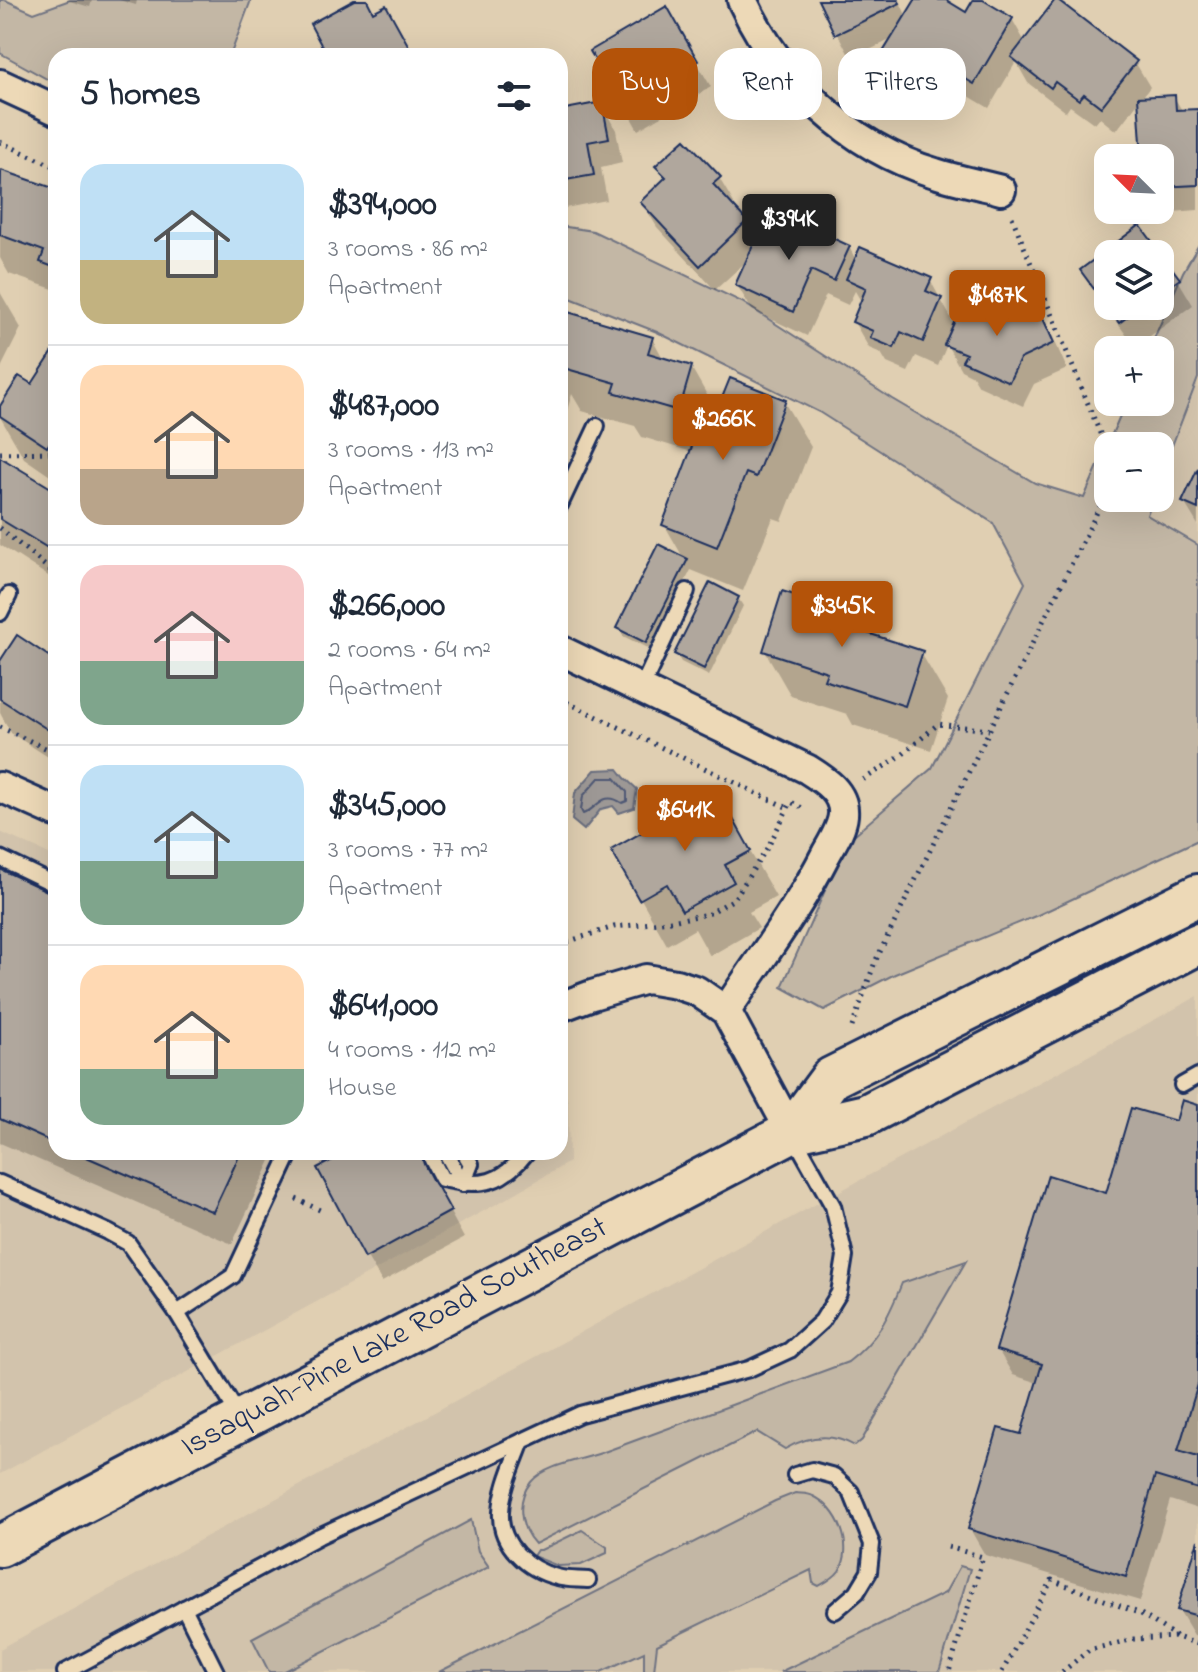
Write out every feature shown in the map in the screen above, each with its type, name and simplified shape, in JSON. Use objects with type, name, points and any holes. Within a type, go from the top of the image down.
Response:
[{"type":"main road","name":"Issaquah-Pine Lake Road Southeast","points":[[791,1132],[831,1078],[1198,895]]},
{"type":"main road","name":"Issaquah-Pine Lake Road Southeast","points":[[0,1546],[791,1132],[866,1115],[1198,944]]},
{"type":"street","points":[[742,0],[776,60],[807,94],[851,133],[884,152],[932,173],[1001,190]]},
{"type":"street","points":[[0,84],[48,106]]},
{"type":"street","points":[[568,654],[807,769],[827,781],[839,796],[843,814],[811,884],[726,1011]]},
{"type":"street","points":[[0,787],[48,808]]},
{"type":"street","points":[[568,1004],[646,979],[697,991],[726,1011],[791,1132]]},
{"type":"lane","points":[[568,488],[597,426]]},
{"type":"lane","points":[[641,689],[687,591]]},
{"type":"lane","points":[[0,613],[9,595]]},
{"type":"lane","points":[[0,858],[48,881]]},
{"type":"lane","points":[[1182,1085],[1198,1076]]},
{"type":"lane","points":[[65,1672],[319,1536],[580,1414],[749,1369],[790,1350],[822,1321],[839,1293],[845,1256],[833,1206],[791,1132]]},
{"type":"lane","points":[[177,1313],[233,1276],[287,1160]]},
{"type":"lane","points":[[432,1160],[442,1179],[463,1184],[488,1183],[520,1160]]},
{"type":"lane","points":[[450,1160],[463,1184]]},
{"type":"lane","points":[[463,1184],[471,1164],[469,1160]]},
{"type":"lane","points":[[0,1183],[128,1243],[177,1313],[240,1419]]},
{"type":"lane","points":[[522,1441],[507,1482],[500,1514],[508,1544],[532,1568],[558,1578],[588,1580]]},
{"type":"lane","points":[[795,1475],[812,1470],[834,1476],[851,1492],[872,1544],[869,1572],[857,1592],[835,1611]]},
{"type":"lane","points":[[184,1608],[216,1672]]},
{"type":"path","points":[[0,142],[48,163]]},
{"type":"path","points":[[1001,190],[1099,432]]},
{"type":"path","points":[[0,453],[48,452]]},
{"type":"path","points":[[849,1035],[875,962],[1097,512]]},
{"type":"path","points":[[0,528],[48,568]]},
{"type":"path","points":[[568,703],[788,808]]},
{"type":"path","points":[[839,796],[902,755],[938,724],[989,730]]},
{"type":"path","points":[[0,727],[48,749]]},
{"type":"path","points":[[568,941],[614,927],[708,914],[734,899],[769,845],[791,802],[806,810]]},
{"type":"path","points":[[296,1199],[322,1211]]},
{"type":"path","points":[[948,1547],[983,1557],[949,1672]]},
{"type":"path","points":[[1002,1672],[1052,1580],[1141,1614],[1177,1637],[1198,1644]]},
{"type":"path","points":[[1062,1672],[1089,1650],[1134,1639],[1177,1637]]},
{"type":"shaded area","points":[[0,0],[34,13],[70,0],[251,0],[233,48],[48,48],[48,80],[0,53]]},
{"type":"shaded area","points":[[568,227],[593,231],[742,302],[892,399],[1035,483],[1084,498],[1094,475],[1094,512],[1148,512],[1147,515],[1198,545],[1198,840],[1038,915],[895,974],[824,1010],[782,987],[847,841],[932,768],[1025,583],[993,523],[819,412],[657,332],[568,297]]},
{"type":"shaded area","points":[[1198,246],[1198,378],[1174,441],[1174,432],[1113,432],[1120,416],[1174,416],[1174,336],[1155,336],[1162,320],[1174,320],[1174,293]]},
{"type":"shaded area","points":[[1198,378],[1198,545],[1147,515],[1148,512],[1174,512],[1174,441]]},
{"type":"shaded area","points":[[0,832],[48,853],[48,1160],[568,1160],[568,1101],[569,1162],[0,1474]]},
{"type":"shaded area","points":[[1198,996],[1198,1672],[0,1672],[0,1649]]},
{"type":"shaded area","points":[[966,1261],[862,1440],[855,1446],[837,1439],[819,1437],[785,1449],[757,1432],[535,1544],[530,1537],[523,1522],[521,1505],[526,1489],[538,1476],[555,1467],[604,1452],[848,1362],[881,1327],[902,1283]]},
{"type":"shaded area","points":[[795,1493],[811,1495],[822,1501],[836,1518],[845,1551],[839,1571],[819,1586],[813,1583],[811,1570],[657,1645],[654,1671],[644,1672],[644,1652],[601,1672],[439,1672],[775,1501]]},
{"type":"shaded area","points":[[471,1520],[478,1551],[489,1567],[283,1672],[269,1672],[252,1638]]},
{"type":"shaded area","points":[[582,1530],[607,1547],[607,1553],[581,1565],[558,1566],[533,1556],[537,1550]]},
{"type":"shaded area","points":[[960,1566],[970,1569],[939,1672],[780,1672],[945,1593]]},
{"type":"water","points":[[618,769],[637,789],[634,808],[619,813],[613,806],[601,809],[584,830],[572,820],[575,793],[595,770]]},
{"type":"building","points":[[354,0],[367,0],[373,12],[386,5],[410,48],[323,48],[310,24]]},
{"type":"building","points":[[818,0],[898,0],[900,3],[835,35]]},
{"type":"building","points":[[915,0],[946,0],[966,12],[973,0],[983,0],[1013,18],[974,84],[966,79],[966,48],[885,48]]},
{"type":"building","points":[[1055,0],[1137,61],[1101,107],[1084,94],[1079,100],[1055,82],[1051,88],[1011,57]]},
{"type":"building","points":[[667,6],[691,48],[595,48]]},
{"type":"building","points":[[1175,95],[1176,110],[1198,109],[1198,185],[1174,186],[1174,144],[1141,144],[1138,97]]},
{"type":"building","points":[[592,104],[592,120],[606,120],[609,138],[588,142],[594,175],[568,180],[568,108]]},
{"type":"building","points":[[685,139],[721,177],[713,184],[747,221],[700,266],[640,202],[666,177],[655,166]]},
{"type":"building","points":[[1,170],[48,186],[48,265],[40,262],[44,251],[0,235]]},
{"type":"building","points":[[765,219],[795,233],[800,223],[850,246],[834,281],[811,270],[793,312],[735,285]]},
{"type":"building","points":[[1140,225],[1151,240],[1120,240]]},
{"type":"building","points":[[860,247],[932,278],[926,291],[942,298],[923,342],[901,332],[894,348],[870,338],[873,331],[852,322],[866,288],[846,279]]},
{"type":"building","points":[[1094,260],[1094,289],[1080,270]]},
{"type":"building","points":[[965,298],[1010,318],[1038,307],[1054,343],[1020,359],[1009,382],[962,361],[966,354],[944,345]]},
{"type":"building","points":[[568,312],[653,337],[648,353],[692,366],[679,411],[613,392],[616,383],[568,369]]},
{"type":"building","points":[[48,359],[47,447],[0,416],[0,406],[19,376],[32,384]]},
{"type":"building","points":[[730,378],[786,400],[756,477],[746,473],[717,547],[662,525],[696,436],[705,440]]},
{"type":"building","points":[[0,457],[48,486],[48,548],[0,519]]},
{"type":"building","points":[[1198,468],[1198,509],[1182,502]]},
{"type":"building","points":[[658,544],[688,559],[646,643],[616,628]]},
{"type":"building","points":[[710,582],[739,597],[704,669],[674,654]]},
{"type":"building","points":[[782,591],[856,615],[852,628],[923,651],[905,706],[824,680],[827,672],[763,651]]},
{"type":"building","points":[[17,635],[48,656],[48,730],[0,699],[0,661]]},
{"type":"building","points":[[717,790],[751,851],[725,865],[734,882],[682,911],[667,884],[639,900],[611,850]]},
{"type":"building","points":[[0,869],[48,891],[48,1140],[0,1119]]},
{"type":"building","points":[[1182,1100],[1198,1105],[1198,1384],[1178,1451],[1198,1457],[1198,1489],[1155,1476],[1126,1577],[968,1529],[998,1428],[1021,1434],[1042,1364],[996,1350],[1048,1175],[1106,1193],[1131,1108],[1176,1121]]},
{"type":"building","points":[[93,1160],[237,1160],[213,1212]]},
{"type":"building","points":[[332,1160],[432,1160],[425,1164],[451,1211],[365,1258],[317,1168]]},
{"type":"building","points":[[1198,1540],[1198,1616],[1177,1610]]}]
